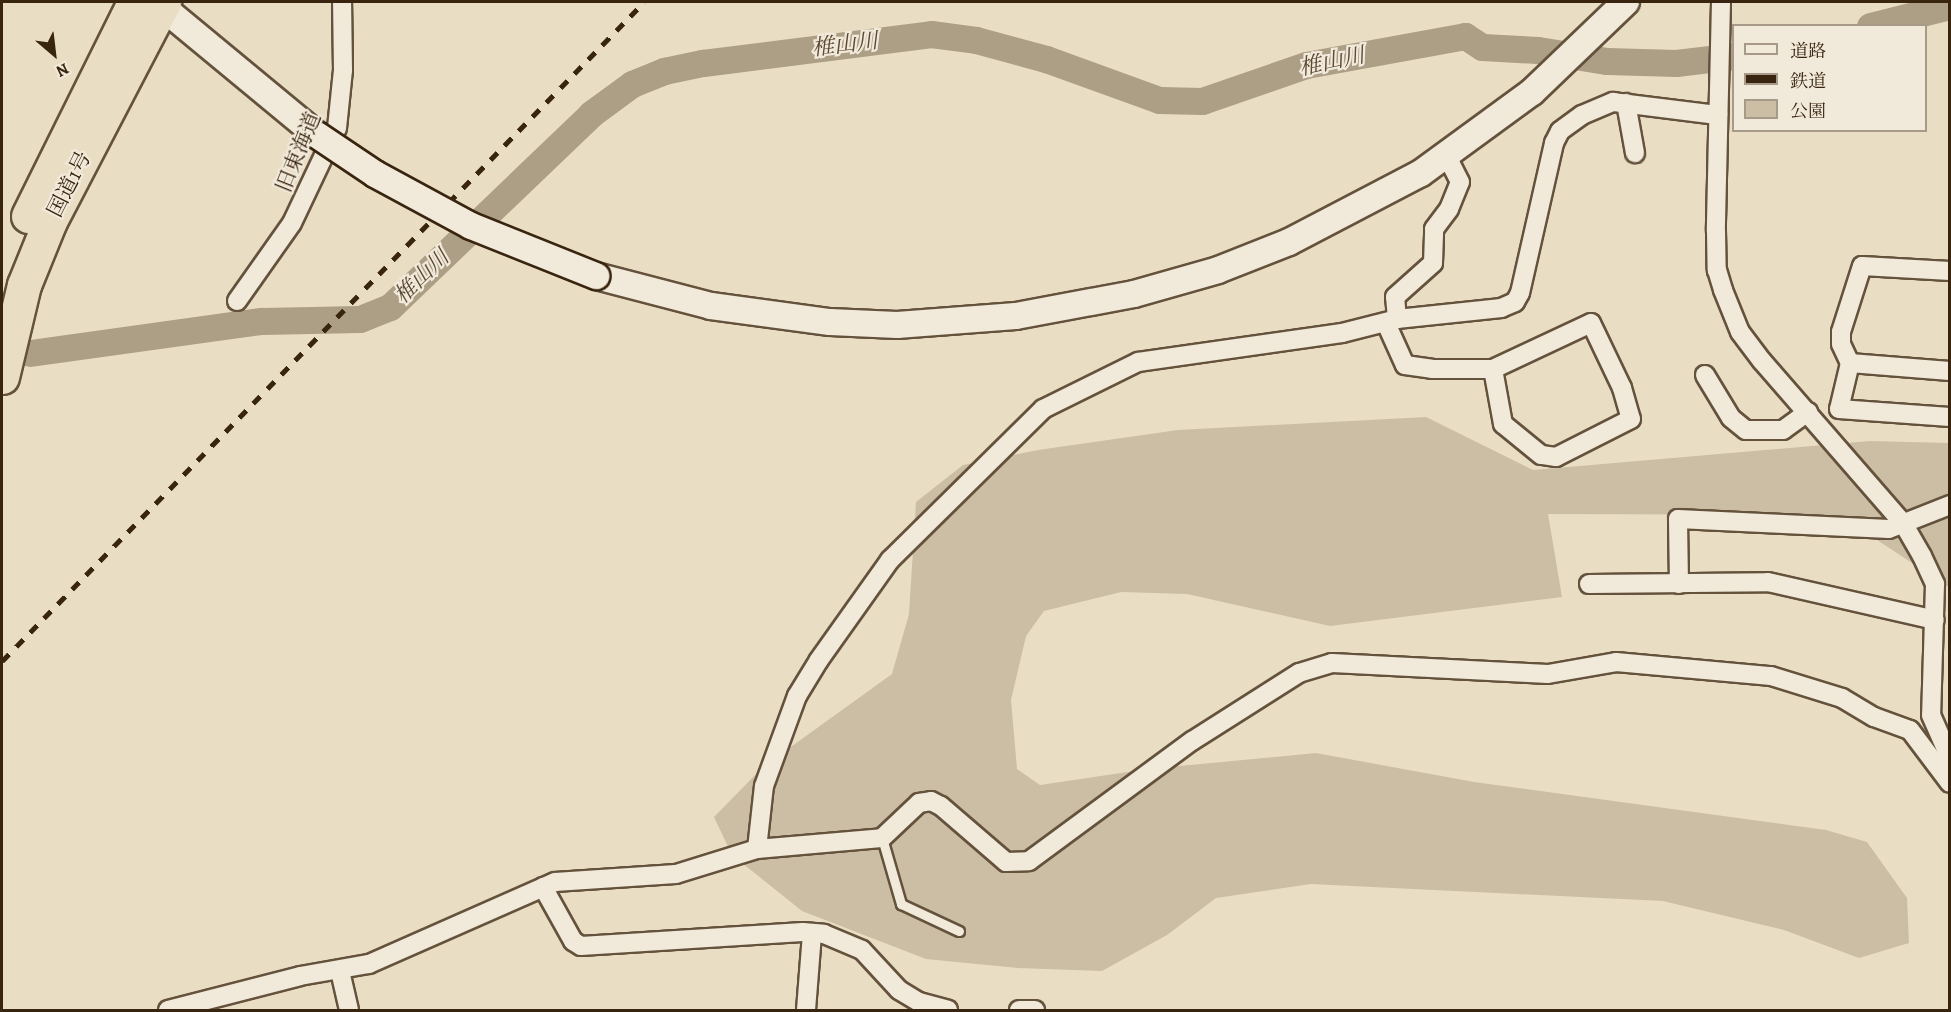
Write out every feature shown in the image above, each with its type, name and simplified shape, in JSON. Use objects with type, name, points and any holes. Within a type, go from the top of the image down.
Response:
[{"type":"highway","name":"国道1号","points":[[2,288],[28,215],[67,133],[153,3]]},
{"type":"highway","name":"国道1号","points":[[2,377],[24,285],[50,221],[153,3]]},
{"type":"street","name":"旧東海道","points":[[237,301],[292,223],[337,128],[343,70],[342,2]]},
{"type":"street","points":[[153,3],[317,135],[432,207],[511,244],[596,276],[711,306],[830,322],[938,324],[1053,312],[1182,281],[1254,257],[1358,209],[1447,156],[1532,92],[1626,2]]},
{"type":"street","points":[[1720,2],[1717,251],[1723,290],[1740,332],[1903,523],[1935,584],[1930,702],[1938,736],[1950,758]]},
{"type":"street","points":[[758,849],[764,786],[797,696],[819,660],[890,560],[1042,409],[1138,362],[1206,355],[1391,321],[1501,308],[1515,302],[1560,131],[1599,107],[1626,103],[1719,109]]},
{"type":"street","points":[[1626,103],[1635,153]]},
{"type":"street","points":[[1447,156],[1460,182],[1449,209],[1434,229],[1433,262],[1395,297],[1391,321],[1405,364],[1432,369],[1492,369],[1591,323],[1622,388],[1631,419],[1556,457],[1541,455],[1503,424],[1492,369]]},
{"type":"street","points":[[1839,409],[1850,363],[1841,344],[1841,332],[1862,266],[1950,271]]},
{"type":"street","points":[[1850,363],[1950,370]]},
{"type":"street","points":[[1705,375],[1731,418],[1746,430],[1783,430],[1839,409],[1950,417]]},
{"type":"street","points":[[1679,584],[1677,519],[1889,529],[1950,505]]},
{"type":"street","points":[[1589,584],[1768,582],[1795,586],[1935,620]]},
{"type":"street","points":[[168,1011],[300,976],[340,971],[369,964],[565,879],[638,878],[694,872],[758,849],[882,838],[910,810],[931,801],[1006,862],[1029,861],[1192,741],[1305,670],[1332,663],[1548,674],[1616,662],[1771,676],[1842,698],[1874,717],[1910,730],[1950,783]]},
{"type":"street","points":[[543,888],[573,941],[581,946],[824,934],[862,950],[899,990],[919,1002],[948,1011]]},
{"type":"street","points":[[806,1011],[812,934]]},
{"type":"street","points":[[340,971],[349,1011]]},
{"type":"street","points":[[1019,1011],[1035,1011]]},
{"type":"lane","points":[[882,838],[901,904],[959,931]]},
{"type":"green space","points":[[1426,417],[1533,470],[1870,441],[1949,443],[1950,588],[1839,515],[1548,514],[1562,597],[1330,626],[1187,594],[1121,592],[1044,611],[1026,636],[1011,700],[1017,769],[1040,785],[1148,769],[1316,753],[1474,782],[1826,830],[1867,842],[1907,898],[1909,943],[1859,958],[1784,930],[1663,901],[1311,884],[1216,898],[1167,935],[1102,971],[1018,968],[926,959],[802,911],[732,855],[714,817],[763,767],[892,674],[909,614],[916,502],[963,465],[1038,450],[1178,430]]},
{"type":"waterway","name":"椎山川","points":[[1878,24],[1950,6]]},
{"type":"waterway","name":"椎山川","points":[[30,353],[262,321],[360,319],[390,307],[591,114],[632,84],[664,71],[703,63],[931,34],[976,40],[1046,59],[1159,100],[1202,101],[1306,65],[1465,36],[1482,47],[1538,50],[1607,61],[1676,63],[1732,56]]},
{"type":"railway","points":[[2,661],[644,2]]}]
